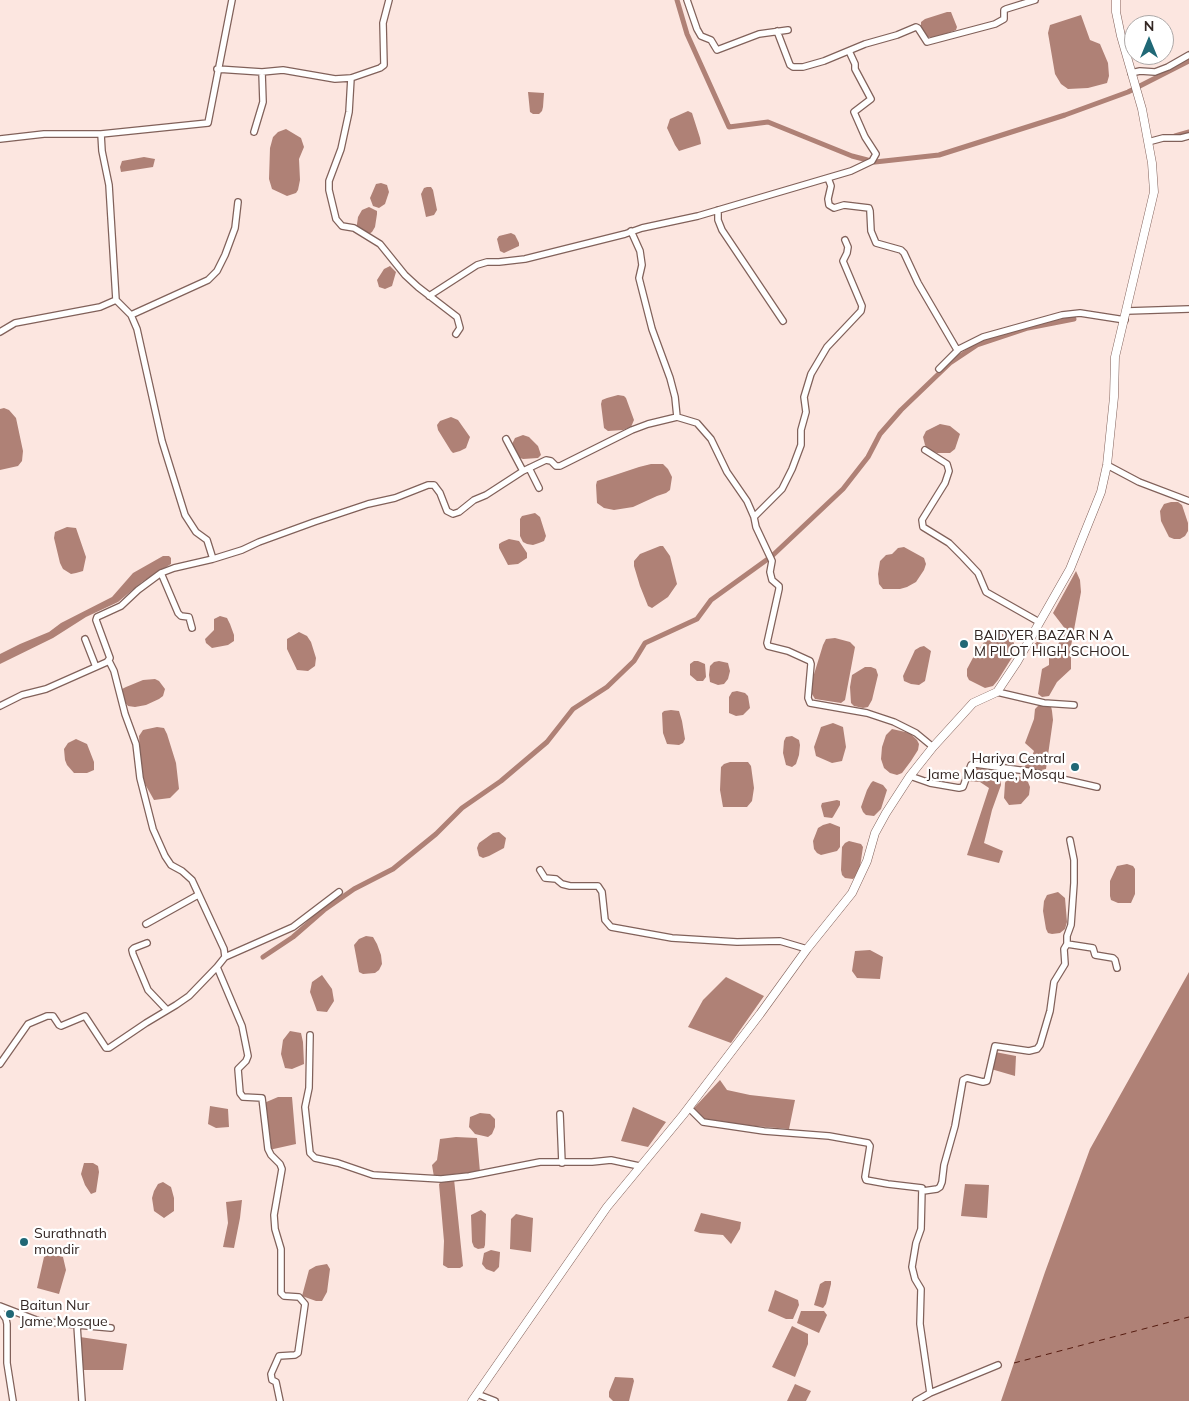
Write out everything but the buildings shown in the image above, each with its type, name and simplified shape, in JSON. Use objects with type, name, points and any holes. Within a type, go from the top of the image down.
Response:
[{"type":"main road","points":[[472,1401],[606,1207],[689,1108],[807,948],[852,893],[867,861],[875,833],[910,776],[933,747],[973,703],[997,692],[1017,662],[1070,570],[1101,492],[1108,465],[1114,396],[1115,357],[1154,192],[1152,163],[1142,109],[1121,36],[1116,12],[1116,0]]},
{"type":"street","points":[[0,139],[44,134],[102,134],[208,123],[217,69],[232,0]]},
{"type":"street","points":[[217,69],[262,72],[283,70],[319,77],[351,78],[380,68],[384,65],[383,23],[389,0]]},
{"type":"street","points":[[687,0],[697,30],[701,36],[711,40],[717,50],[759,34],[788,30]]},
{"type":"street","points":[[777,31],[788,62],[793,67],[802,66],[824,61],[865,44],[897,35],[916,27],[927,42],[965,33],[1002,21],[1004,10],[1036,0]]},
{"type":"street","points":[[429,296],[482,264],[525,259],[718,210],[828,178],[872,161],[876,154],[865,137],[854,112],[871,99],[848,52]]},
{"type":"street","points":[[1131,74],[1140,71],[1155,72],[1189,56]]},
{"type":"street","points":[[254,132],[263,102],[262,72]]},
{"type":"street","points":[[351,78],[349,112],[340,149],[329,181],[329,190],[336,219],[342,226],[354,228],[380,244],[405,275],[457,317],[460,328],[456,334]]},
{"type":"street","points":[[102,134],[102,151],[109,185],[116,300],[131,315],[137,329],[162,441],[185,515],[196,532],[207,540],[213,559]]},
{"type":"street","points":[[1148,142],[1163,138],[1189,136]]},
{"type":"street","points":[[828,178],[832,186],[828,199],[829,204],[834,208],[844,205],[869,208],[871,231],[876,243],[901,250],[904,253],[941,323],[956,348],[959,349]]},
{"type":"street","points":[[131,315],[208,280],[225,256],[235,228],[238,202]]},
{"type":"street","points":[[718,210],[718,220],[722,230],[783,321]]},
{"type":"street","points":[[631,231],[640,251],[642,265],[639,278],[652,329],[670,378],[675,397],[677,417]]},
{"type":"street","points":[[754,518],[782,489],[792,469],[801,445],[801,430],[806,412],[804,397],[811,374],[827,347],[861,311],[862,306],[843,261],[848,252],[845,240]]},
{"type":"street","points":[[0,332],[15,323],[100,307],[116,300]]},
{"type":"street","points":[[1127,311],[1189,309]]},
{"type":"street","points":[[939,369],[959,349],[984,337],[1062,315],[1089,314],[1125,320]]},
{"type":"street","points":[[225,957],[217,932],[192,880],[182,870],[171,865],[153,829],[140,778],[136,744],[125,714],[97,617],[121,606],[138,590],[161,573],[242,550],[314,522],[368,504],[390,499],[428,485],[434,485],[440,492],[447,511],[453,514],[459,512],[474,500],[546,460],[552,461],[556,466],[560,466],[648,424],[677,417],[697,423],[711,439],[727,472],[747,501],[756,527],[772,561],[770,572],[772,580],[780,589],[768,646],[788,651],[810,661],[808,698],[810,703],[867,713],[894,722],[916,733],[933,747]]},
{"type":"street","points":[[506,439],[539,488]]},
{"type":"street","points":[[925,450],[947,464],[949,471],[945,482],[922,520],[923,527],[949,543],[978,573],[986,592],[1039,622]]},
{"type":"street","points":[[1108,465],[1140,482],[1189,501]]},
{"type":"street","points":[[161,573],[178,613],[181,616],[189,617],[192,628]]},
{"type":"street","points":[[85,639],[96,666]]},
{"type":"street","points":[[0,706],[22,695],[46,689],[109,661]]},
{"type":"street","points":[[997,692],[1044,703],[1074,704]]},
{"type":"street","points":[[910,776],[930,783],[959,788],[963,787],[971,765],[975,764],[1027,771],[1097,787]]},
{"type":"street","points":[[923,1191],[937,1190],[940,1187],[955,1126],[963,1080],[967,1078],[983,1082],[987,1081],[995,1046],[1029,1051],[1037,1049],[1040,1045],[1050,1011],[1054,982],[1065,964],[1064,949],[1071,925],[1074,860],[1070,840]]},
{"type":"street","points":[[540,870],[545,878],[556,879],[562,884],[570,886],[598,886],[602,892],[605,920],[611,927],[672,938],[737,942],[780,941],[807,948]]},
{"type":"street","points":[[0,1064],[28,1024],[47,1016],[53,1016],[61,1026],[86,1016],[106,1048],[110,1048],[189,996],[225,957],[293,927],[339,892]]},
{"type":"street","points":[[146,924],[198,895]]},
{"type":"street","points":[[147,943],[134,948],[132,950],[133,954],[148,990],[167,1010]]},
{"type":"street","points":[[1067,944],[1093,948],[1095,956],[1113,958],[1117,968]]},
{"type":"street","points":[[217,967],[242,1026],[248,1056],[238,1071],[240,1093],[243,1096],[262,1098],[268,1149],[282,1169],[274,1215],[280,1249],[281,1292],[284,1296],[299,1297],[305,1304],[298,1353],[295,1355],[279,1356],[271,1374],[272,1380],[276,1382],[280,1401]]},
{"type":"street","points":[[310,1035],[309,1088],[305,1107],[310,1154],[315,1158],[373,1174],[441,1179],[469,1176],[540,1162],[562,1163],[611,1160],[639,1166]]},
{"type":"street","points":[[689,1108],[703,1122],[764,1131],[829,1136],[868,1143],[870,1146],[864,1178],[866,1180],[922,1188],[921,1229],[916,1242],[912,1267],[921,1289],[920,1324],[930,1393]]},
{"type":"street","points":[[560,1114],[562,1163]]},
{"type":"street","points":[[0,1306],[39,1321],[111,1328]]},
{"type":"street","points":[[0,1310],[7,1324],[3,1363],[12,1401]]},
{"type":"street","points":[[77,1325],[82,1401]]},
{"type":"street","points":[[916,1401],[930,1393],[998,1365]]},
{"type":"street","points":[[477,1394],[495,1401]]},
{"type":"shaded area","points":[[951,12],[957,27],[956,30],[937,37],[927,37],[921,22]]},
{"type":"shaded area","points":[[1081,15],[1090,40],[1100,44],[1108,63],[1109,76],[1107,83],[1088,88],[1068,89],[1061,84],[1055,74],[1048,33],[1050,25]]},
{"type":"shaded area","points":[[528,92],[544,93],[543,107],[539,114],[530,112]]},
{"type":"shaded area","points":[[688,111],[692,113],[701,144],[679,151],[667,128],[670,119]]},
{"type":"shaded area","points":[[286,129],[301,138],[304,147],[299,159],[300,180],[298,190],[296,193],[287,196],[272,189],[269,179],[270,148],[273,137],[278,132]]},
{"type":"shaded area","points":[[144,157],[155,159],[153,167],[121,172],[122,161]]},
{"type":"shaded area","points":[[376,184],[387,185],[389,192],[385,204],[379,208],[373,206],[370,198]]},
{"type":"shaded area","points":[[431,187],[433,190],[437,210],[434,215],[426,217],[421,194],[424,188]]},
{"type":"shaded area","points":[[369,207],[377,211],[377,214],[375,227],[369,234],[357,228],[357,224],[362,210]]},
{"type":"shaded area","points":[[511,233],[515,235],[519,246],[504,253],[500,251],[497,239],[499,236]]},
{"type":"shaded area","points":[[390,266],[396,272],[392,286],[385,289],[379,287],[377,280],[384,269]]},
{"type":"shaded area","points":[[618,395],[626,398],[634,420],[631,427],[623,430],[608,431],[604,428],[602,400]]},
{"type":"shaded area","points":[[0,409],[9,410],[16,418],[23,451],[22,461],[18,466],[0,470]]},
{"type":"shaded area","points":[[451,417],[458,420],[470,437],[466,448],[453,453],[438,430],[437,425],[440,421]]},
{"type":"shaded area","points":[[940,424],[950,426],[960,434],[955,449],[950,453],[937,453],[927,449],[925,445],[923,437],[926,431]]},
{"type":"shaded area","points":[[523,435],[529,437],[538,446],[541,455],[538,458],[523,459],[517,457],[512,444],[515,438]]},
{"type":"shaded area","points":[[651,464],[663,464],[668,469],[672,477],[670,490],[666,493],[633,507],[614,510],[604,508],[597,503],[597,481]]},
{"type":"shaded area","points":[[1178,502],[1182,505],[1188,523],[1188,531],[1180,539],[1169,537],[1161,521],[1160,511],[1164,504]]},
{"type":"shaded area","points":[[535,513],[540,517],[546,536],[544,541],[533,545],[523,542],[520,536],[520,519],[522,516]]},
{"type":"shaded area","points":[[67,527],[76,528],[86,557],[83,571],[71,574],[63,569],[60,563],[54,538],[55,532]]},
{"type":"shaded area","points":[[509,539],[519,541],[527,553],[527,558],[518,564],[508,565],[499,548],[499,544]]},
{"type":"shaded area","points":[[663,546],[670,556],[677,584],[668,597],[652,608],[648,606],[640,586],[634,561],[640,554]]},
{"type":"shaded area","points":[[904,547],[924,558],[926,564],[924,570],[916,582],[907,587],[883,589],[879,584],[880,561],[898,548]]},
{"type":"shaded area","points":[[163,556],[171,558],[171,564],[142,582],[118,602],[86,617],[53,638],[0,664],[0,654],[49,632],[61,623],[112,597],[133,573]]},
{"type":"shaded area","points":[[1076,571],[1080,580],[1081,592],[1071,646],[1071,669],[1057,682],[1049,696],[1042,697],[1038,694],[1042,669],[1049,665],[1049,657],[1036,654],[1031,647],[1038,641],[1049,648],[1057,646],[1066,630],[1053,613]]},
{"type":"shaded area","points":[[220,616],[227,618],[234,635],[234,641],[228,645],[212,648],[206,643],[205,639],[214,630],[214,619]]},
{"type":"shaded area","points":[[299,632],[307,636],[311,642],[316,658],[315,666],[308,671],[297,670],[287,649],[287,639]]},
{"type":"shaded area","points":[[994,634],[1003,634],[1011,639],[1014,643],[1013,656],[993,686],[985,688],[969,680],[967,669],[987,638]]},
{"type":"shaded area","points":[[835,638],[850,642],[855,647],[845,700],[841,703],[815,699],[812,694],[811,684],[826,639]]},
{"type":"shaded area","points":[[924,646],[931,651],[925,681],[919,685],[904,681],[903,676],[915,650]]},
{"type":"shaded area","points":[[694,661],[705,664],[706,677],[703,681],[697,681],[690,675],[690,664]]},
{"type":"shaded area","points":[[714,662],[728,663],[730,671],[728,679],[724,684],[718,685],[710,682],[709,675],[710,666]]},
{"type":"shaded area","points":[[865,667],[876,669],[878,675],[872,700],[868,707],[863,708],[854,706],[851,703],[850,687],[852,675]]},
{"type":"shaded area","points":[[155,679],[165,689],[163,696],[146,705],[128,706],[124,701],[122,689],[143,680]]},
{"type":"shaded area","points":[[737,691],[748,696],[750,708],[743,715],[736,716],[729,713],[729,697],[732,692]]},
{"type":"shaded area","points":[[1038,706],[1051,706],[1053,720],[1046,769],[1037,771],[1026,769],[1025,766],[1034,751],[1025,743],[1034,719],[1035,709]]},
{"type":"shaded area","points":[[671,710],[679,711],[682,721],[685,739],[679,745],[667,744],[663,733],[662,713]]},
{"type":"shaded area","points":[[833,723],[843,727],[846,747],[842,761],[832,763],[816,756],[814,747],[821,727]]},
{"type":"shaded area","points":[[157,727],[164,728],[167,734],[176,763],[179,789],[170,798],[154,800],[141,772],[139,736],[143,730]]},
{"type":"shaded area","points":[[892,729],[910,733],[919,744],[918,750],[911,761],[902,773],[897,775],[890,773],[884,768],[881,759],[886,735]]},
{"type":"shaded area","points":[[792,736],[799,740],[800,745],[796,764],[792,767],[786,765],[783,753],[786,737]]},
{"type":"shaded area","points":[[76,739],[87,744],[94,762],[94,770],[87,773],[74,773],[67,765],[64,749],[68,743]]},
{"type":"shaded area","points":[[730,762],[748,762],[751,766],[754,788],[752,801],[747,807],[723,807],[720,790],[721,767]]},
{"type":"shaded area","points":[[973,767],[1000,773],[1001,785],[992,810],[984,843],[1003,851],[999,863],[967,855],[989,788],[980,782],[967,781]]},
{"type":"shaded area","points":[[1015,775],[1026,779],[1030,787],[1029,795],[1021,804],[1009,805],[1004,798],[1005,783],[1007,778]]},
{"type":"shaded area","points":[[873,781],[883,785],[887,790],[881,809],[874,816],[866,815],[861,807],[867,790]]},
{"type":"shaded area","points":[[840,801],[840,805],[833,817],[824,817],[822,803]]},
{"type":"shaded area","points":[[830,823],[840,827],[840,847],[837,851],[821,855],[814,849],[813,841],[818,828]]},
{"type":"shaded area","points":[[499,832],[506,838],[504,848],[483,858],[479,856],[477,848],[479,843],[493,833]]},
{"type":"shaded area","points":[[849,841],[861,844],[863,847],[860,867],[853,879],[845,878],[841,870],[842,847]]},
{"type":"shaded area","points":[[1127,864],[1135,869],[1135,894],[1131,903],[1118,903],[1111,900],[1110,881],[1117,866]]},
{"type":"shaded area","points":[[1058,892],[1065,898],[1067,922],[1065,929],[1060,933],[1052,934],[1048,933],[1046,929],[1043,911],[1044,901],[1047,895]]},
{"type":"shaded area","points":[[366,936],[373,937],[377,944],[382,964],[375,973],[363,974],[359,972],[354,945],[359,939]]},
{"type":"shaded area","points":[[870,950],[883,957],[880,979],[857,978],[852,971],[855,951]]},
{"type":"shaded area","points":[[1189,972],[1189,1401],[1001,1401],[1090,1149]]},
{"type":"shaded area","points":[[322,975],[332,989],[334,1001],[327,1012],[317,1011],[310,992],[312,982]]},
{"type":"shaded area","points":[[726,977],[764,996],[731,1043],[688,1027],[703,1000]]},
{"type":"shaded area","points":[[290,1031],[301,1033],[303,1042],[304,1064],[292,1069],[285,1068],[281,1054],[283,1040]]},
{"type":"shaded area","points":[[995,1052],[1016,1056],[1015,1076],[991,1069]]},
{"type":"shaded area","points":[[720,1080],[727,1090],[750,1095],[795,1100],[789,1129],[704,1119],[694,1108]]},
{"type":"shaded area","points":[[278,1097],[292,1097],[296,1144],[269,1150],[264,1103]]},
{"type":"shaded area","points":[[210,1106],[228,1109],[229,1127],[216,1128],[208,1124]]},
{"type":"shaded area","points":[[633,1107],[666,1122],[648,1147],[621,1141]]},
{"type":"shaded area","points":[[480,1113],[490,1114],[495,1119],[495,1127],[492,1134],[488,1137],[475,1134],[469,1127],[470,1117]]},
{"type":"shaded area","points":[[456,1137],[477,1138],[480,1172],[434,1177],[432,1165],[437,1160],[440,1139]]},
{"type":"shaded area","points":[[84,1163],[93,1163],[98,1166],[96,1192],[91,1194],[81,1174]]},
{"type":"shaded area","points":[[454,1179],[463,1266],[460,1268],[448,1268],[443,1265],[444,1241],[439,1184],[443,1180]]},
{"type":"shaded area","points":[[163,1182],[171,1187],[174,1198],[174,1211],[164,1218],[154,1211],[152,1198],[158,1184]]},
{"type":"shaded area","points":[[965,1184],[989,1185],[987,1218],[961,1216]]},
{"type":"shaded area","points":[[242,1200],[234,1248],[223,1247],[228,1223],[226,1202]]},
{"type":"shaded area","points":[[481,1210],[486,1214],[485,1245],[484,1248],[478,1249],[474,1247],[472,1242],[471,1215]]},
{"type":"shaded area","points":[[701,1213],[741,1222],[740,1229],[731,1244],[723,1235],[694,1231]]},
{"type":"shaded area","points":[[516,1214],[533,1218],[531,1252],[510,1249],[511,1219]]},
{"type":"shaded area","points":[[491,1250],[500,1252],[499,1267],[494,1272],[486,1269],[482,1264],[484,1253]]},
{"type":"shaded area","points":[[51,1253],[63,1257],[66,1270],[59,1294],[37,1288],[44,1257]]},
{"type":"shaded area","points":[[327,1264],[330,1269],[327,1292],[322,1301],[302,1296],[309,1270],[316,1266]]},
{"type":"shaded area","points":[[825,1281],[831,1281],[831,1284],[826,1304],[823,1308],[814,1305],[820,1284]]},
{"type":"shaded area","points":[[775,1290],[798,1300],[799,1305],[793,1319],[786,1319],[768,1311]]},
{"type":"shaded area","points":[[801,1311],[824,1311],[827,1315],[819,1333],[797,1323]]},
{"type":"shaded area","points":[[792,1326],[808,1334],[808,1344],[795,1377],[772,1367]]},
{"type":"shaded area","points":[[80,1337],[127,1344],[123,1370],[80,1370]]},
{"type":"shaded area","points":[[615,1377],[633,1378],[629,1401],[613,1401],[609,1397]]},
{"type":"shaded area","points":[[795,1384],[811,1391],[806,1401],[787,1401]]},
{"type":"waterway","points":[[677,0],[687,34],[729,127],[768,122],[852,156],[875,162],[939,155],[1065,115],[1128,92],[1189,61]]},
{"type":"waterway","points":[[1175,136],[1189,132]]},
{"type":"waterway","points":[[263,957],[293,937],[324,910],[354,889],[393,869],[436,834],[462,808],[501,781],[547,742],[573,709],[607,687],[634,661],[645,643],[697,619],[711,600],[772,556],[843,489],[868,457],[880,434],[901,410],[950,363],[977,345],[1028,328],[1074,319]]},
{"type":"ferry route","points":[[1014,1363],[1189,1317]]},
{"type":"place","name":"BAIDYER BAZAR N A M PILOT HIGH SCHOOL","points":[[964,644]]},
{"type":"place","name":"Hariya Central Jame Masque, Mosqu","points":[[1075,767]]},
{"type":"place","name":"Surathnath mondir","points":[[24,1242]]},
{"type":"place","name":"Baitun Nur Jame Mosque","points":[[10,1314]]}]
